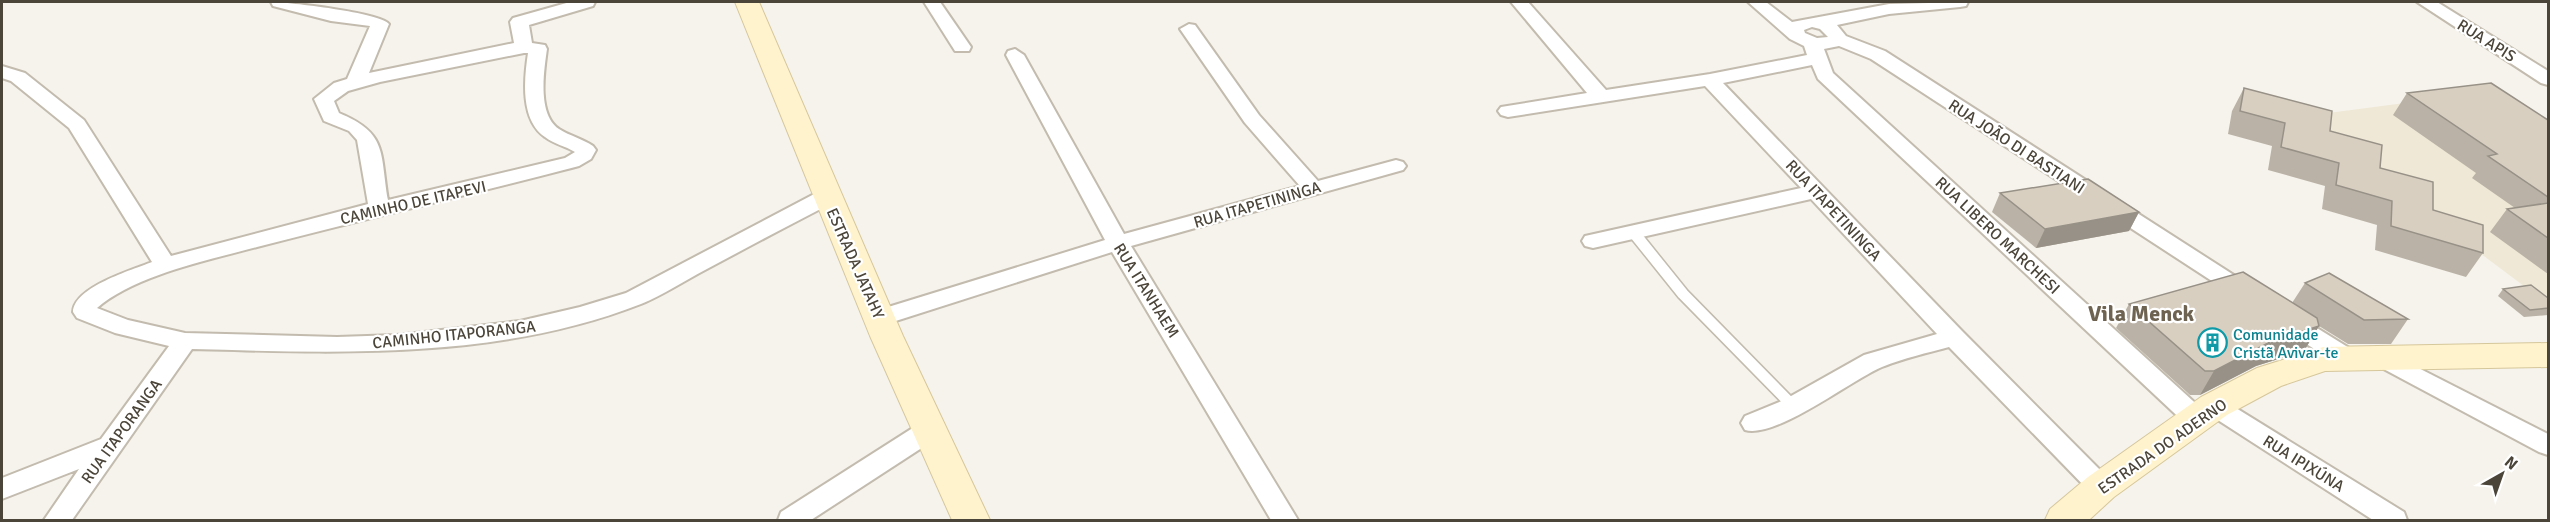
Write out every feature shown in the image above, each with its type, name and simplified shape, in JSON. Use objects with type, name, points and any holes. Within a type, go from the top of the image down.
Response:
[{"type":"street","points":[[279,2],[331,16],[371,20],[380,24],[356,82]]},
{"type":"street","name":"CAMINHO DE ITAPEVI","points":[[101,292],[165,265],[379,208],[573,162],[584,155],[586,150],[546,129],[540,118],[533,73],[538,50],[524,47],[519,22],[587,2]]},
{"type":"street","name":"ESTRADA JATAHY","points":[[747,2],[826,197],[928,431],[971,520]]},
{"type":"street","points":[[932,2],[962,47]]},
{"type":"street","points":[[1519,2],[1601,97]]},
{"type":"street","name":"RUA LIBERO MARCHESI","points":[[1756,2],[1811,40],[1825,75],[2205,412]]},
{"type":"street","points":[[1508,111],[1710,80],[1889,9],[1960,2]]},
{"type":"street","name":"RUA APIS","points":[[2426,2],[2548,79]]},
{"type":"street","points":[[1189,30],[1252,118],[1313,188]]},
{"type":"street","name":"RUA JOÃO DI BASTIANI","points":[[1811,40],[1831,43],[1838,39],[1878,56],[2345,357]]},
{"type":"street","points":[[379,208],[367,138],[356,127],[331,117],[324,99],[341,87],[356,82],[524,47]]},
{"type":"street","name":"RUA ITANHAEM","points":[[1015,55],[1118,243],[1286,520]]},
{"type":"street","points":[[2,72],[18,77],[77,124],[165,265]]},
{"type":"street","name":"RUA ITAPETININGA","points":[[1710,80],[1954,337],[2082,509]]},
{"type":"street","name":"RUA ITAPETININGA","points":[[880,318],[1118,243],[1396,166]]},
{"type":"street","points":[[1593,241],[1816,191]]},
{"type":"street","name":"CAMINHO ITAPORANGA","points":[[101,292],[85,306],[88,315],[123,327],[185,341],[337,345],[397,343],[554,322],[634,298],[826,197]]},
{"type":"street","points":[[1754,423],[1793,406],[1873,361],[1954,337]]},
{"type":"street","name":"RUA ITAPORANGA","points":[[57,520],[185,341]]},
{"type":"street","name":"ESTRADA DO ADERNO","points":[[2082,509],[2205,412],[2269,377],[2323,359],[2345,357],[2387,360],[2548,355]]},
{"type":"street","points":[[2387,360],[2548,445]]},
{"type":"street","name":"RUA IPIXÚNA","points":[[2205,412],[2394,520]]},
{"type":"street","points":[[791,520],[928,431]]},
{"type":"street","points":[[2,489],[110,446]]},
{"type":"lane","points":[[1634,233],[1683,294],[1793,406]]},
{"type":"shaded area","points":[[2473,94],[2548,144],[2548,304],[2298,117]]},
{"type":"building","points":[[2491,83],[2548,120],[2548,197],[2488,156],[2497,154],[2407,93]]},
{"type":"building","points":[[2244,88],[2332,111],[2330,131],[2382,145],[2380,168],[2433,182],[2433,210],[2483,225],[2483,253],[2391,226],[2392,201],[2336,185],[2339,163],[2281,147],[2285,123],[2240,111]]},
{"type":"building","points":[[2088,179],[2139,212],[2045,229],[2000,193]]},
{"type":"building","points":[[2548,203],[2548,238],[2507,209]]},
{"type":"building","points":[[2243,272],[2317,318],[2319,326],[2272,341],[2214,371],[2205,371],[2129,304]]},
{"type":"building","points":[[2329,273],[2408,319],[2364,320],[2305,283]]},
{"type":"building","points":[[2531,285],[2548,298],[2548,308],[2530,310],[2503,289]]},
{"type":"place","name":"Comunidade Cristã Avivar-te","points":[[2212,343]]},
{"type":"district","name":"Vila Menck","points":[[2141,313]]}]
